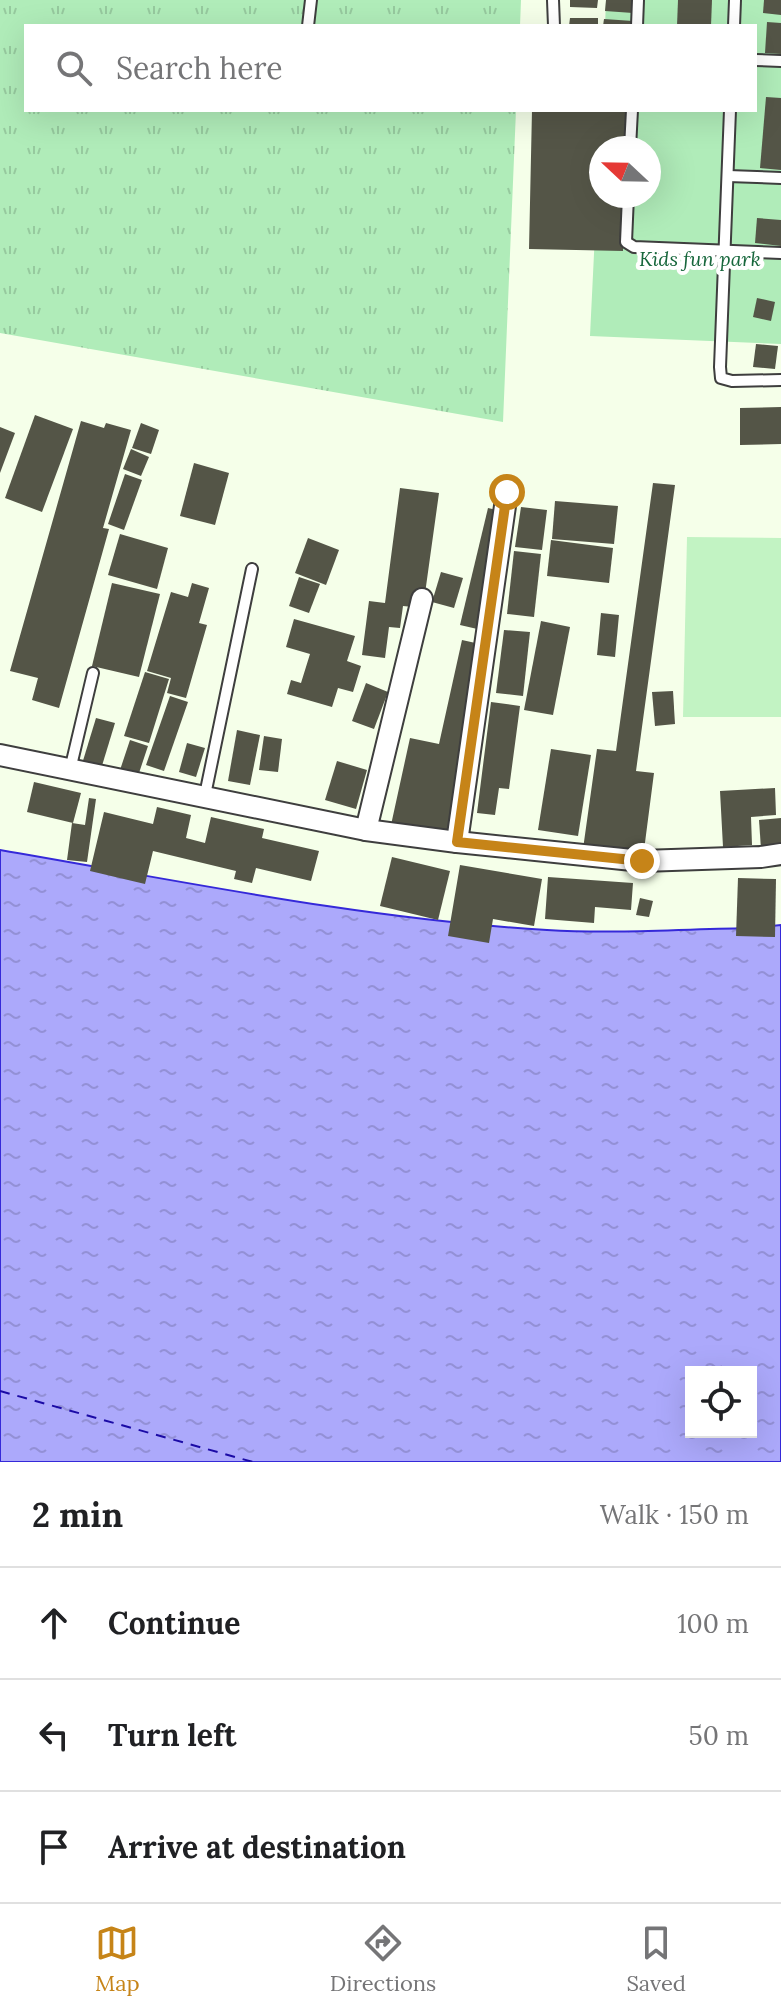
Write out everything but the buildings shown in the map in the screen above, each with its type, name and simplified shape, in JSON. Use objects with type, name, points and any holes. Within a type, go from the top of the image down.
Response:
[{"type":"street","points":[[457,842],[507,492]]},
{"type":"street","points":[[366,830],[422,599]]},
{"type":"street","points":[[0,755],[366,830],[457,842],[642,861],[781,854]]},
{"type":"lane","points":[[308,24],[311,0]]},
{"type":"lane","points":[[553,0],[554,24]]},
{"type":"lane","points":[[637,24],[638,0]]},
{"type":"lane","points":[[734,24],[735,0]]},
{"type":"lane","points":[[757,60],[781,61]]},
{"type":"lane","points":[[631,136],[632,112]]},
{"type":"lane","points":[[730,112],[721,378],[732,381],[781,380]]},
{"type":"lane","points":[[728,176],[781,178]]},
{"type":"lane","points":[[627,208],[626,242],[634,247],[781,253]]},
{"type":"lane","points":[[205,795],[252,569]]},
{"type":"lane","points":[[70,770],[93,673]]},
{"type":"green space","points":[[0,0],[521,0],[520,24],[24,24],[24,112],[516,112],[503,422],[0,333]]},
{"type":"green space","name":"Kids fun park","points":[[606,0],[781,0],[781,344],[590,336],[596,208],[661,208],[661,136],[600,136],[601,112],[757,112],[757,24],[605,24]]},
{"type":"green space","points":[[687,537],[781,538],[781,717],[683,717]]},
{"type":"water","points":[[0,850],[272,898],[478,925],[598,932],[781,925],[781,1462],[0,1462]]},
{"type":"ferry route","points":[[0,1391],[253,1462]]},
{"type":"route","points":[[507,492],[457,842],[642,861]]}]
